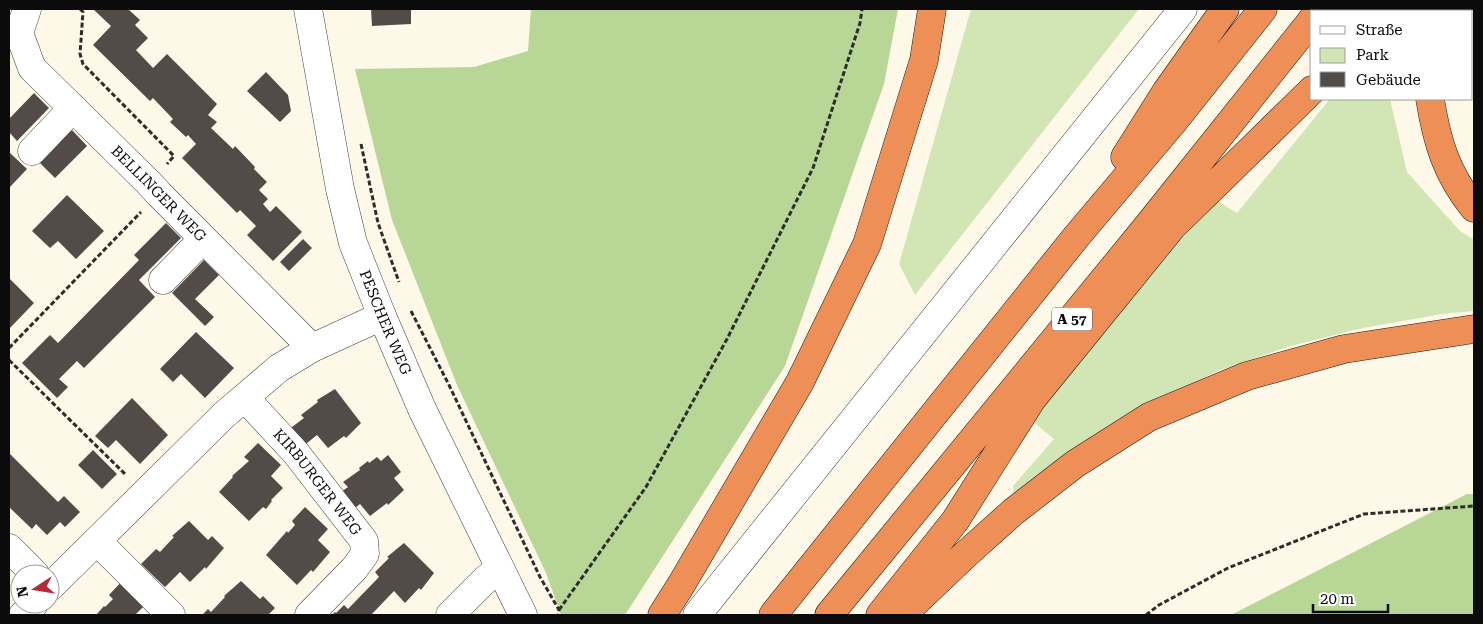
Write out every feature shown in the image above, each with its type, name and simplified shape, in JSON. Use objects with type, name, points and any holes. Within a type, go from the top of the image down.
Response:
[{"type":"highway","points":[[662,615],[800,382],[867,244],[924,60],[932,9]]},
{"type":"highway","points":[[1076,237],[1166,92],[1224,9]]},
{"type":"highway","points":[[773,615],[1076,237],[1174,121],[1263,9]]},
{"type":"highway","name":"A 57","points":[[829,615],[1146,228],[1310,23]]},
{"type":"highway","points":[[880,615],[955,521],[1032,400],[1172,227],[1310,92]]},
{"type":"highway","points":[[1430,100],[1435,132],[1451,175],[1474,208]]},
{"type":"highway","points":[[902,615],[964,555],[1013,512],[1075,464],[1149,417],[1247,376],[1344,348],[1474,329]]},
{"type":"street","name":"PESCHER WEG","points":[[308,9],[340,189],[353,243],[422,409],[523,615]]},
{"type":"street","points":[[698,615],[1183,9]]},
{"type":"street","name":"BELLINGER WEG","points":[[23,21],[32,68],[312,348]]},
{"type":"street","points":[[32,151],[73,108]]},
{"type":"street","points":[[163,280],[203,239]]},
{"type":"street","points":[[60,577],[224,414],[279,368],[312,348],[382,316]]},
{"type":"street","name":"KIRBURGER WEG","points":[[245,398],[296,453],[364,542],[365,554],[354,569],[309,615]]},
{"type":"street","points":[[97,541],[171,615]]},
{"type":"street","points":[[9,548],[25,564]]},
{"type":"street","points":[[450,615],[500,569]]},
{"type":"path","points":[[9,348],[154,189],[174,156],[83,64],[80,54],[83,12],[80,9]]},
{"type":"path","points":[[558,615],[559,610],[646,486],[736,322],[813,168],[860,23],[862,9]]},
{"type":"path","points":[[360,137],[378,224],[401,286]]},
{"type":"path","points":[[408,305],[449,384],[540,577],[559,610]]},
{"type":"path","points":[[9,360],[144,493]]},
{"type":"path","points":[[1146,615],[1159,605],[1228,568],[1364,514],[1474,506]]},
{"type":"green space","points":[[531,9],[898,9],[884,84],[785,366],[625,615],[561,615],[546,573],[457,385],[392,220],[355,69],[474,67],[528,51]]},
{"type":"green space","points":[[971,9],[1139,9],[915,295],[899,264]]},
{"type":"green space","points":[[1329,100],[1390,100],[1407,172],[1460,231],[1474,240],[1474,311],[1442,314],[1363,328],[1287,347],[1218,371],[1136,410],[1014,495],[1013,486],[1054,439],[1032,421],[1115,316],[1216,200],[1237,213]]},
{"type":"green space","points":[[1467,494],[1474,494],[1474,615],[1231,615]]},
{"type":"building","points":[[93,9],[128,9],[140,20],[135,25],[148,38],[136,50],[153,68],[167,54],[217,104],[208,115],[217,122],[211,128],[233,149],[235,146],[267,182],[259,190],[268,199],[263,204],[270,212],[276,206],[302,232],[273,261],[247,235],[256,226],[240,210],[237,213],[182,158],[196,144],[188,135],[186,137],[170,122],[173,119],[153,98],[150,101],[93,45],[111,26]]},
{"type":"building","points":[[371,9],[411,9],[411,24],[372,26]]},
{"type":"building","points":[[266,72],[288,95],[291,111],[280,122],[247,91]]},
{"type":"building","points":[[34,93],[49,108],[17,141],[9,132],[9,119]]},
{"type":"building","points":[[72,130],[87,146],[55,178],[40,163]]},
{"type":"building","points":[[9,152],[27,169],[9,188]]},
{"type":"building","points":[[67,195],[104,231],[76,259],[58,241],[50,248],[32,231]]},
{"type":"building","points":[[166,223],[181,238],[139,280],[155,297],[84,368],[77,361],[59,379],[68,387],[57,398],[22,363],[50,335],[58,343],[139,260],[134,255]]},
{"type":"building","points":[[303,239],[312,248],[289,271],[280,262]]},
{"type":"building","points":[[204,260],[219,275],[195,299],[214,317],[205,326],[172,293]]},
{"type":"building","points":[[9,278],[34,303],[9,329]]},
{"type":"building","points":[[196,332],[234,368],[205,398],[181,374],[173,382],[160,369]]},
{"type":"building","points":[[335,389],[361,423],[346,438],[344,436],[328,448],[317,435],[302,447],[288,430],[304,418],[301,415],[318,402],[317,400]]},
{"type":"building","points":[[132,398],[168,435],[140,464],[116,440],[108,448],[95,436]]},
{"type":"building","points":[[258,443],[281,465],[271,476],[283,488],[271,500],[266,509],[263,507],[249,521],[219,492],[232,476],[249,461],[244,457]]},
{"type":"building","points":[[93,450],[117,474],[102,489],[78,465]]},
{"type":"building","points":[[9,453],[58,502],[64,496],[80,512],[65,527],[60,522],[47,535],[36,524],[32,529],[9,507]]},
{"type":"building","points":[[388,455],[401,472],[394,478],[404,490],[388,505],[387,503],[370,516],[360,504],[351,511],[338,494],[348,487],[343,482],[360,470],[359,468],[368,461],[369,463],[377,457],[381,461]]},
{"type":"building","points":[[305,507],[328,529],[318,540],[330,552],[313,572],[311,570],[297,585],[266,555],[287,531],[288,533],[295,525],[292,521]]},
{"type":"building","points":[[189,521],[208,540],[212,536],[224,548],[206,569],[205,567],[190,582],[180,572],[165,587],[141,564],[156,549],[160,552],[174,537],[172,536]]},
{"type":"building","points":[[404,543],[434,573],[421,590],[419,588],[405,603],[394,591],[371,615],[332,615],[344,605],[348,609],[379,577],[375,572],[389,558],[387,557]]},
{"type":"building","points":[[123,580],[147,603],[135,615],[98,615],[104,606],[113,599],[109,595]]},
{"type":"building","points":[[241,581],[260,599],[263,596],[275,608],[268,615],[202,615],[208,609],[211,612],[224,596]]}]
